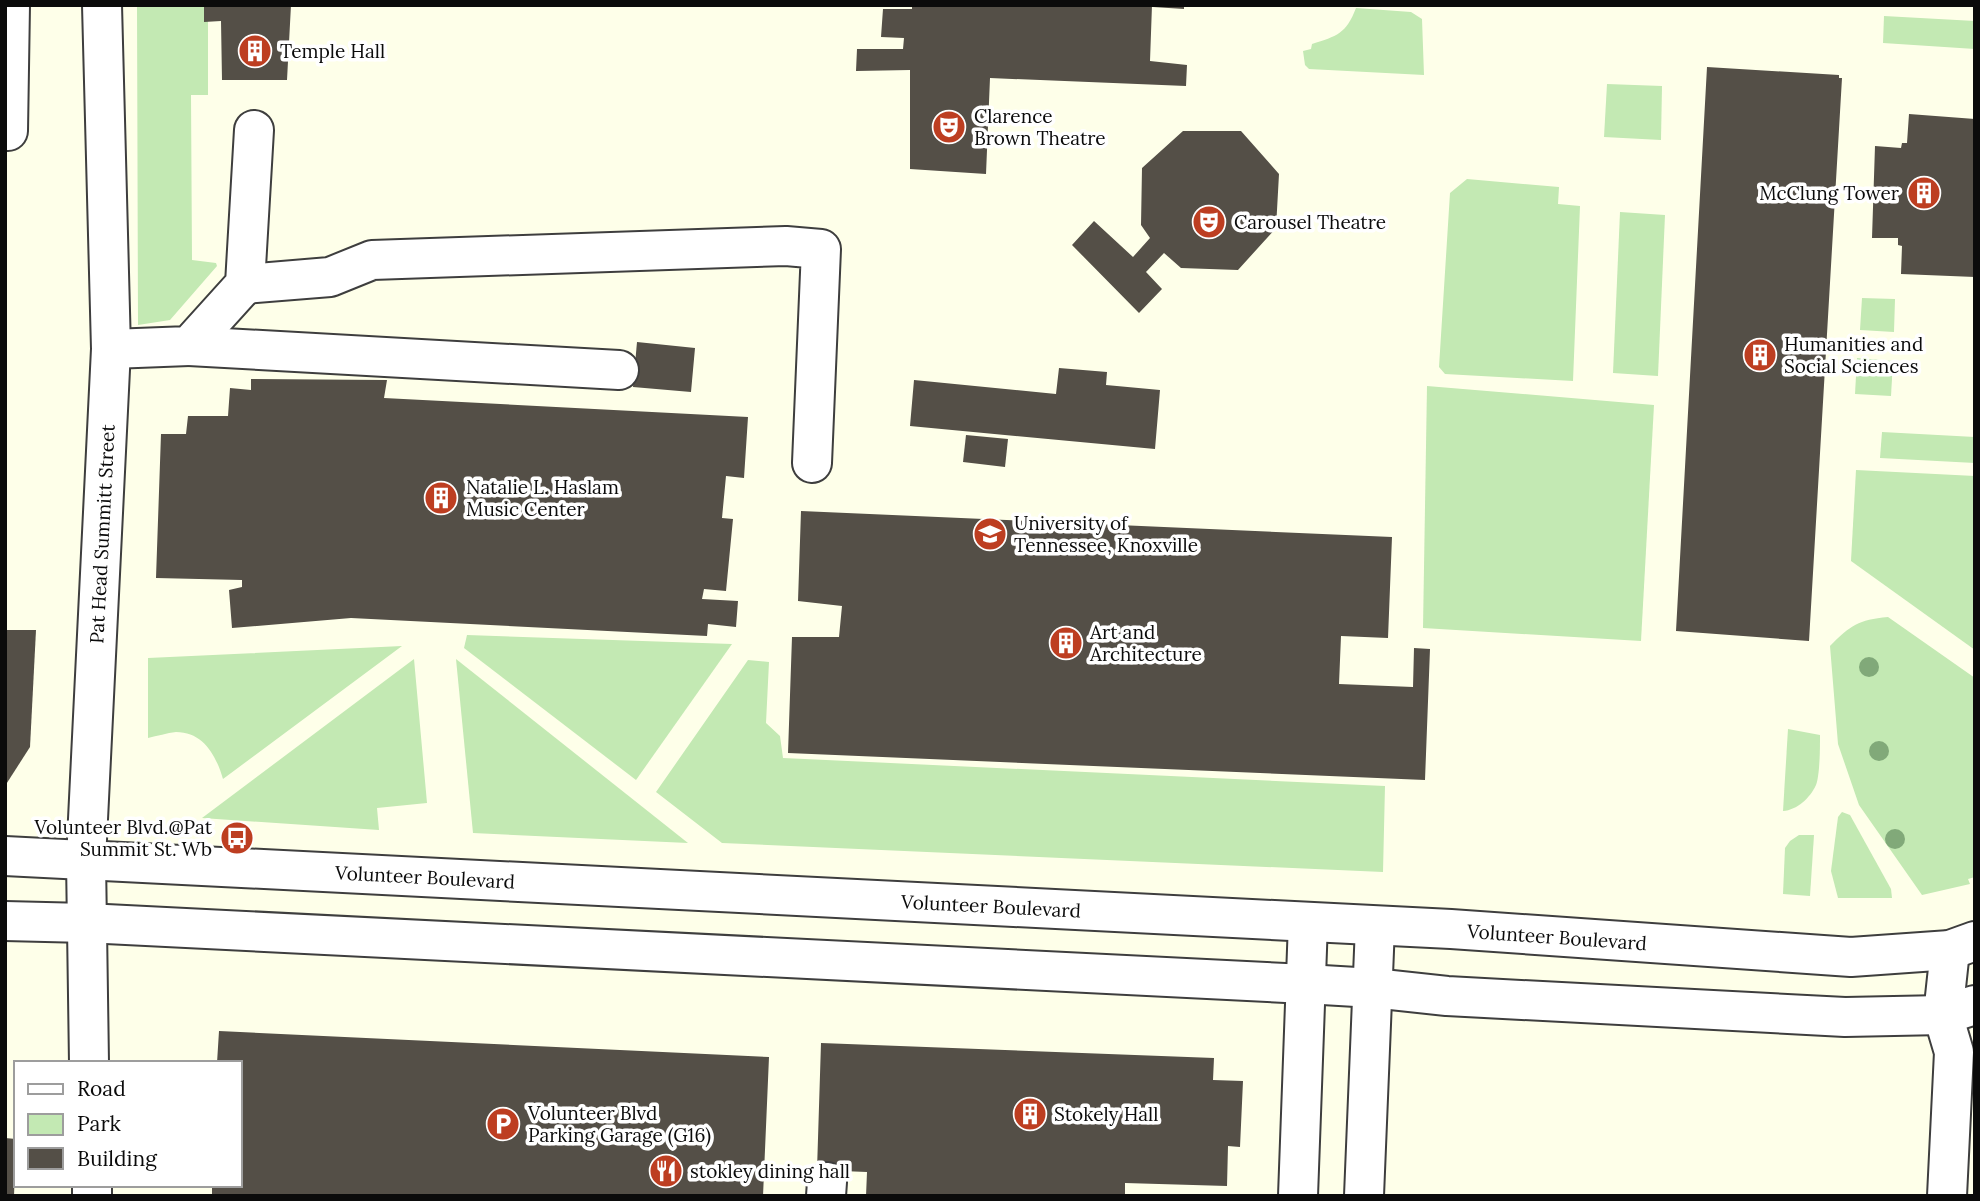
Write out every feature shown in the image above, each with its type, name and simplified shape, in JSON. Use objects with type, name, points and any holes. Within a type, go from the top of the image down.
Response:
[{"type":"street","points":[[8,131],[10,5]]},
{"type":"street","name":"Pat Head Summitt Street","points":[[89,1061],[86,860],[111,349],[102,5]]},
{"type":"street","points":[[189,346],[245,284],[254,130]]},
{"type":"street","points":[[245,284],[330,277],[372,260],[786,246],[821,249],[812,463]]},
{"type":"street","points":[[111,349],[189,346],[619,370]]},
{"type":"street","name":"Volunteer Boulevard","points":[[5,856],[1308,922],[1851,957],[1962,945]]},
{"type":"street","points":[[5,921],[1306,984],[1447,996],[1845,1017],[1959,1010]]},
{"type":"street","points":[[1298,1196],[1308,922]]},
{"type":"street","points":[[1364,1196],[1375,926]]},
{"type":"street","points":[[1947,1196],[1962,945]]},
{"type":"street","points":[[1717,1010],[1733,1000],[1746,985],[1751,974],[1751,950]]},
{"type":"green space","points":[[137,5],[208,5],[208,95],[191,95],[192,260],[216,263],[217,266],[170,320],[138,325]]},
{"type":"green space","points":[[1356,8],[1411,12],[1422,19],[1424,75],[1309,69],[1305,65],[1303,51],[1311,49],[1312,44],[1340,33]]},
{"type":"green space","points":[[1884,16],[1975,21],[1975,49],[1883,43]]},
{"type":"green space","points":[[1607,84],[1662,86],[1661,140],[1604,137]]},
{"type":"green space","points":[[1467,179],[1559,187],[1558,204],[1580,206],[1573,381],[1445,374],[1439,367],[1450,193]]},
{"type":"green space","points":[[1620,212],[1665,215],[1658,376],[1613,373]]},
{"type":"green space","points":[[1862,298],[1895,299],[1894,332],[1860,330]]},
{"type":"green space","points":[[1857,358],[1893,361],[1891,396],[1855,394]]},
{"type":"green space","points":[[1427,386],[1654,405],[1641,641],[1423,628]]},
{"type":"green space","points":[[1882,432],[1975,437],[1975,463],[1880,458]]},
{"type":"green space","points":[[1856,470],[1975,476],[1975,650],[1851,561]]},
{"type":"green space","points":[[1888,617],[1975,678],[1975,877],[1968,879],[1970,884],[1922,895],[1859,805],[1838,744],[1830,646],[1856,625]]},
{"type":"green space","points":[[467,635],[732,644],[636,780],[464,648]]},
{"type":"green space","points":[[402,646],[223,779],[207,746],[194,736],[176,732],[148,738],[148,658]]},
{"type":"green space","points":[[414,659],[427,803],[377,808],[379,830],[202,818]]},
{"type":"green space","points":[[456,659],[688,843],[473,833]]},
{"type":"green space","points":[[748,660],[769,662],[766,723],[780,736],[783,758],[1385,786],[1383,872],[722,843],[656,792]]},
{"type":"green space","points":[[1788,729],[1820,735],[1820,760],[1816,785],[1810,794],[1798,806],[1783,811]]},
{"type":"green space","points":[[1842,812],[1850,815],[1891,889],[1892,898],[1838,898],[1831,871],[1838,817]]},
{"type":"green space","points":[[1799,835],[1814,835],[1810,896],[1783,894],[1785,848]]},
{"type":"building","name":"Temple Hall","points":[[204,5],[291,5],[287,80],[222,80],[221,21],[204,22]]},
{"type":"building","name":"Clarence Brown Theatre","points":[[912,5],[1152,5],[1150,61],[1187,65],[1186,86],[990,78],[986,174],[910,169],[910,70],[856,71],[857,49],[903,49],[904,38],[881,37],[883,9],[912,9]]},
{"type":"building","points":[[1184,5],[1184,9],[1153,7]]},
{"type":"building","name":"Humanities and Social Sciences","points":[[1707,67],[1839,75],[1839,78],[1842,78],[1809,641],[1676,631]]},
{"type":"building","name":"McClung Tower","points":[[1909,114],[1975,119],[1975,277],[1901,274],[1902,246],[1898,245],[1898,238],[1872,238],[1875,146],[1901,148],[1902,143],[1907,143]]},
{"type":"building","name":"Carousel Theatre","points":[[1183,131],[1241,131],[1279,174],[1276,228],[1238,270],[1181,268],[1164,253],[1146,272],[1162,289],[1139,313],[1072,245],[1094,221],[1133,257],[1150,238],[1141,225],[1142,168]]},
{"type":"building","points":[[637,342],[695,348],[691,392],[633,387]]},
{"type":"building","points":[[1059,368],[1107,372],[1106,385],[1160,390],[1155,449],[910,426],[914,380],[1056,394]]},
{"type":"building","name":"Natalie L. Haslam Music Center","points":[[251,379],[387,380],[384,398],[748,417],[744,478],[726,476],[722,518],[733,519],[726,591],[704,589],[702,599],[738,601],[736,627],[708,624],[707,636],[351,618],[232,628],[229,590],[242,587],[242,580],[156,578],[161,434],[186,434],[188,416],[228,416],[230,388],[251,390]]},
{"type":"building","points":[[966,435],[1008,439],[1005,467],[963,462]]},
{"type":"building","name":"Art and Architecture","points":[[801,511],[1392,537],[1388,638],[1341,636],[1339,684],[1413,687],[1414,648],[1430,649],[1425,780],[788,753],[792,637],[839,637],[842,606],[798,601]]},
{"type":"building","points":[[5,630],[36,630],[30,747],[5,786]]},
{"type":"building","name":"Volunteer Blvd Parking Garage (G16)","points":[[219,1031],[769,1057],[763,1196],[212,1196],[212,1187],[242,1187],[242,1061],[217,1061]]},
{"type":"building","name":"Stokely Hall","points":[[821,1043],[1214,1058],[1213,1080],[1243,1081],[1240,1147],[1228,1146],[1227,1186],[1125,1183],[1125,1196],[866,1196],[867,1172],[817,1170]]},
{"type":"building","points":[[5,1138],[14,1139],[14,1187],[14,1196],[5,1196]]},
{"type":"place","name":"Temple Hall","points":[[255,51]]},
{"type":"place","name":"Clarence Brown Theatre","points":[[949,127]]},
{"type":"place","name":"McClung Tower","points":[[1924,193]]},
{"type":"place","name":"Carousel Theatre","points":[[1209,222]]},
{"type":"place","name":"Humanities and Social Sciences","points":[[1760,355]]},
{"type":"place","name":"Natalie L. Haslam Music Center","points":[[441,498]]},
{"type":"place","name":"University of Tennessee, Knoxville","points":[[990,534]]},
{"type":"place","name":"Art and Architecture","points":[[1066,643]]},
{"type":"place","name":"Volunteer Blvd.@Pat Summit St. Wb","points":[[237,838]]},
{"type":"place","name":"Stokely Hall","points":[[1030,1114]]},
{"type":"place","name":"Volunteer Blvd Parking Garage (G16)","points":[[503,1124]]},
{"type":"place","name":"stokley dining hall","points":[[666,1171]]}]
